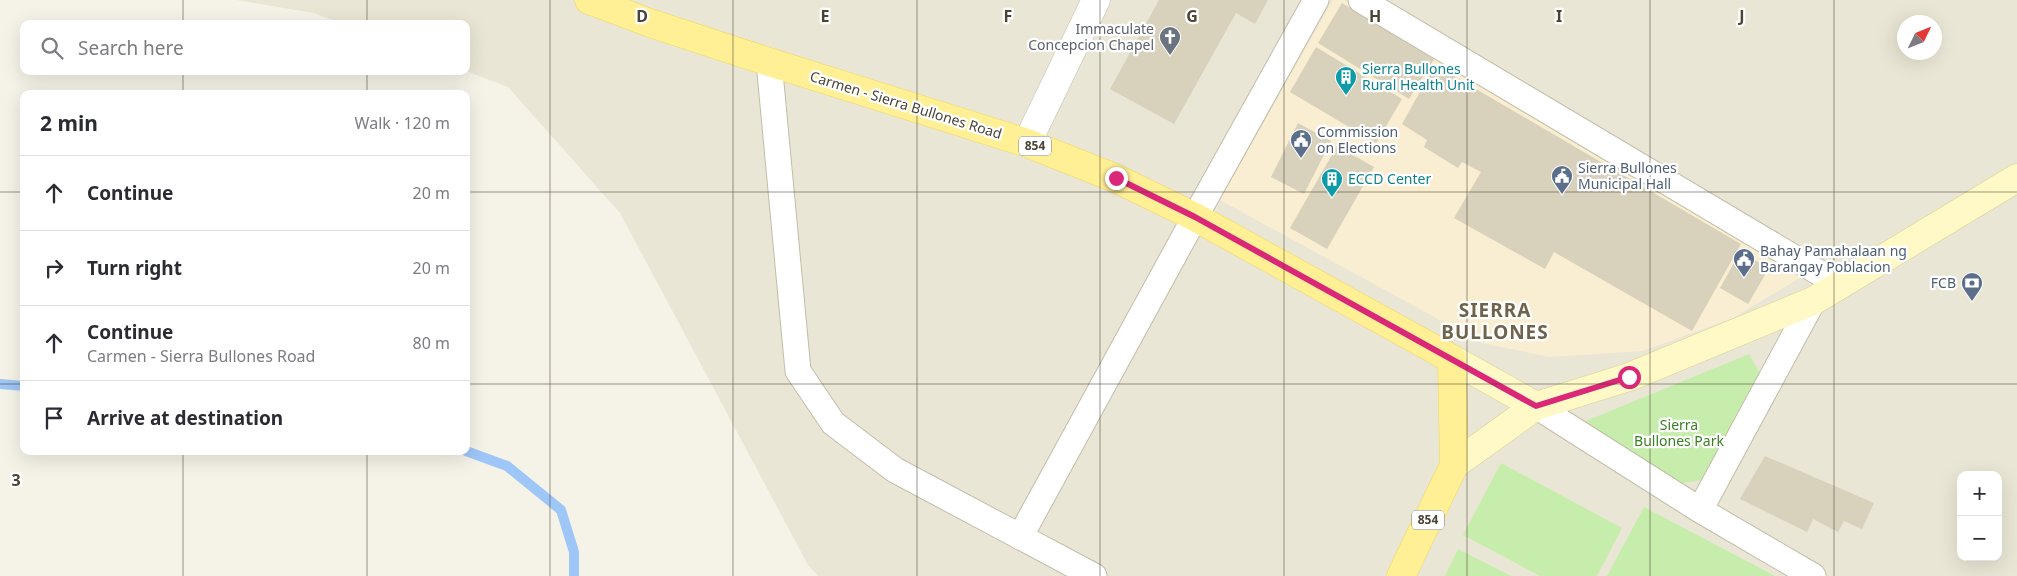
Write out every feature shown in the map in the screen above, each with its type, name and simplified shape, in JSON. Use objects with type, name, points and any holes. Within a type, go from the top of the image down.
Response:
[{"type":"main road","name":"Carmen - Sierra Bullones Road","points":[[589,0],[650,23],[769,62],[1028,143],[1116,178],[1195,217],[1452,359]]},
{"type":"main road","points":[[1454,465],[1536,406],[1629,377],[1813,301],[2017,178]]},
{"type":"main road","points":[[1452,359],[1536,406]]},
{"type":"main road","name":"854","points":[[1401,576],[1454,465],[1452,359]]},
{"type":"street","points":[[1028,143],[1096,0]]},
{"type":"street","points":[[1020,537],[1316,0]]},
{"type":"street","points":[[1361,0],[1840,285]]},
{"type":"street","points":[[769,62],[798,371],[833,423],[895,470],[1094,576]]},
{"type":"street","points":[[1700,510],[1813,301]]},
{"type":"street","points":[[1536,406],[1700,510],[1813,576]]},
{"type":"shaded area","points":[[236,0],[2017,0],[2017,576],[818,576],[808,565],[620,213],[508,87],[470,73],[470,20],[332,20],[314,13]]},
{"type":"shaded area","points":[[1333,0],[1344,0],[1803,276],[1733,318],[1643,351],[1550,357],[1482,343],[1220,200]]},
{"type":"green space","name":"Sierra Bullones Park","points":[[1749,354],[1761,375],[1707,479],[1672,485],[1581,423]]},
{"type":"green space","points":[[1501,463],[1622,528],[1597,576],[1540,576],[1463,535]]},
{"type":"green space","points":[[1644,507],[1775,576],[1607,576]]},
{"type":"green space","points":[[1458,549],[1511,576],[1445,576]]},
{"type":"building","name":"Immaculate Concepcion Chapel","points":[[1159,0],[1268,0],[1255,24],[1236,13],[1174,124],[1110,89]]},
{"type":"building","points":[[1342,3],[1434,59],[1409,99],[1318,43]]},
{"type":"building","name":"Sierra Bullones Rural Health Unit","points":[[1316,47],[1402,99],[1376,143],[1290,92]]},
{"type":"building","name":"Sierra Bullones Municipal Hall","points":[[1435,65],[1741,244],[1692,331],[1554,252],[1545,269],[1454,218],[1481,172],[1462,162],[1458,168],[1424,147],[1427,140],[1402,124]]},
{"type":"building","name":"Commission on Elections","points":[[1298,123],[1331,141],[1304,194],[1271,177]]},
{"type":"building","name":"ECCD Center","points":[[1337,146],[1374,167],[1327,249],[1290,228]]},
{"type":"building","name":"Bahay Pamahalaan ng Barangay Poblacion","points":[[1740,252],[1769,268],[1748,304],[1720,288]]},
{"type":"building","points":[[1765,456],[1874,503],[1862,529],[1844,521],[1838,532],[1813,519],[1807,532],[1740,499]]},
{"type":"waterway","points":[[0,384],[20,386]]},
{"type":"waterway","points":[[470,452],[507,466],[561,510],[574,552],[574,576]]},
{"type":"place","name":"Immaculate Concepcion Chapel","points":[[1170,56]]},
{"type":"place","name":"Sierra Bullones Rural Health Unit","points":[[1346,96]]},
{"type":"place","name":"Commission on Elections","points":[[1301,159]]},
{"type":"place","name":"Sierra Bullones Municipal Hall","points":[[1562,195]]},
{"type":"place","name":"ECCD Center","points":[[1332,198]]},
{"type":"place","name":"Bahay Pamahalaan ng Barangay Poblacion","points":[[1744,278]]},
{"type":"place","name":"FCB","points":[[1972,302]]},
{"type":"district","name":"SIERRA BULLONES","points":[[1495,321]]},
{"type":"route","points":[[1116,178],[1195,217],[1536,406],[1629,377]]}]
